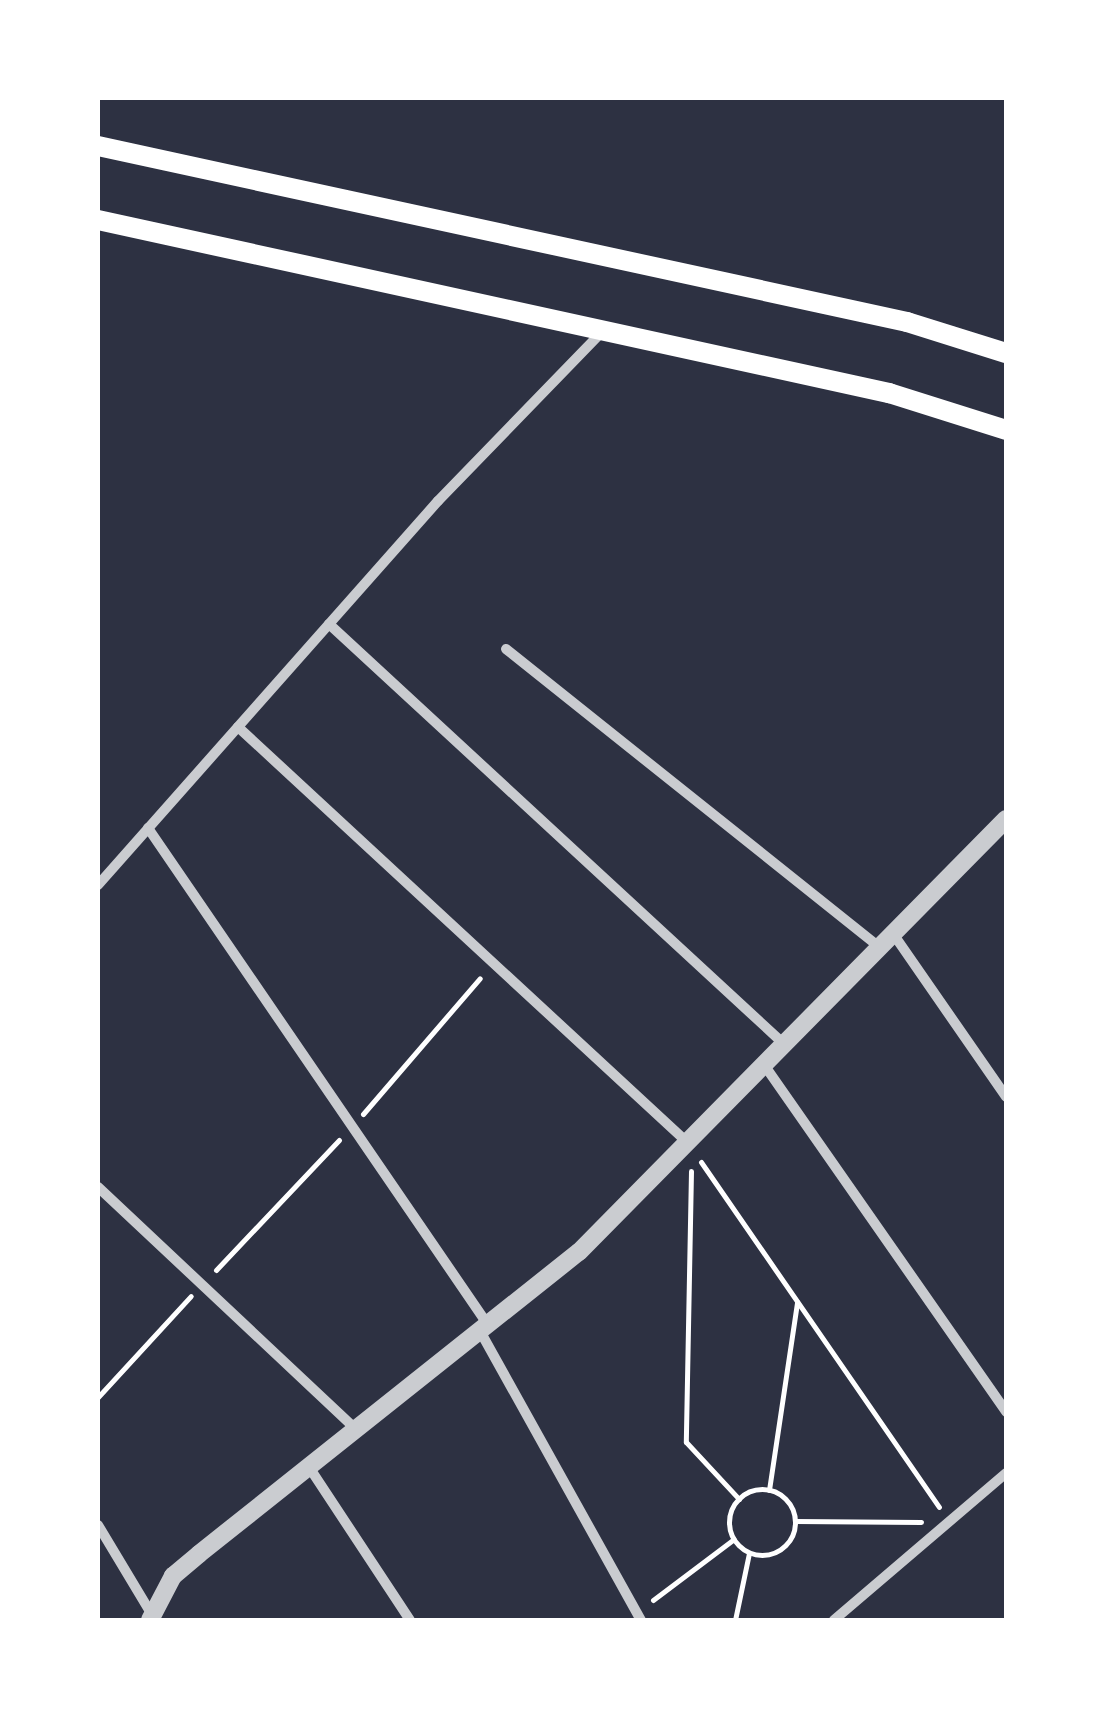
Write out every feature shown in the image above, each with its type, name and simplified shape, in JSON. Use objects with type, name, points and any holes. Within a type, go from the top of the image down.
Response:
[{"type":"main road","points":[[98,146],[907,322],[1006,353]]},
{"type":"main road","points":[[98,220],[888,393],[1006,430]]},
{"type":"street","points":[[98,886],[329,624],[604,330]]},
{"type":"street","points":[[329,624],[785,1045]]},
{"type":"street","points":[[506,649],[887,942],[1006,1096]]},
{"type":"street","points":[[238,727],[688,1143]]},
{"type":"street","points":[[153,1619],[173,1576],[579,1252],[1006,818]]},
{"type":"street","points":[[148,828],[484,1328],[639,1616]]},
{"type":"street","points":[[765,1066],[1006,1412]]},
{"type":"street","points":[[98,1186],[356,1429]]},
{"type":"street","points":[[309,1466],[410,1620]]},
{"type":"street","points":[[834,1620],[1006,1473]]},
{"type":"street","points":[[98,1525],[153,1619]]},
{"type":"path","points":[[98,1397],[352,1127],[493,963]]},
{"type":"path","points":[[688,1143],[949,1522]]},
{"type":"path","points":[[688,1143],[696,1216],[686,1442],[739,1499]]},
{"type":"path","points":[[798,1302],[769,1490],[795,1521],[949,1522]]},
{"type":"path","points":[[739,1499],[769,1490]]},
{"type":"path","points":[[639,1616],[734,1538],[739,1499]]},
{"type":"path","points":[[750,1553],[781,1549],[795,1521]]},
{"type":"path","points":[[734,1538],[750,1553]]},
{"type":"path","points":[[735,1620],[750,1553]]}]
